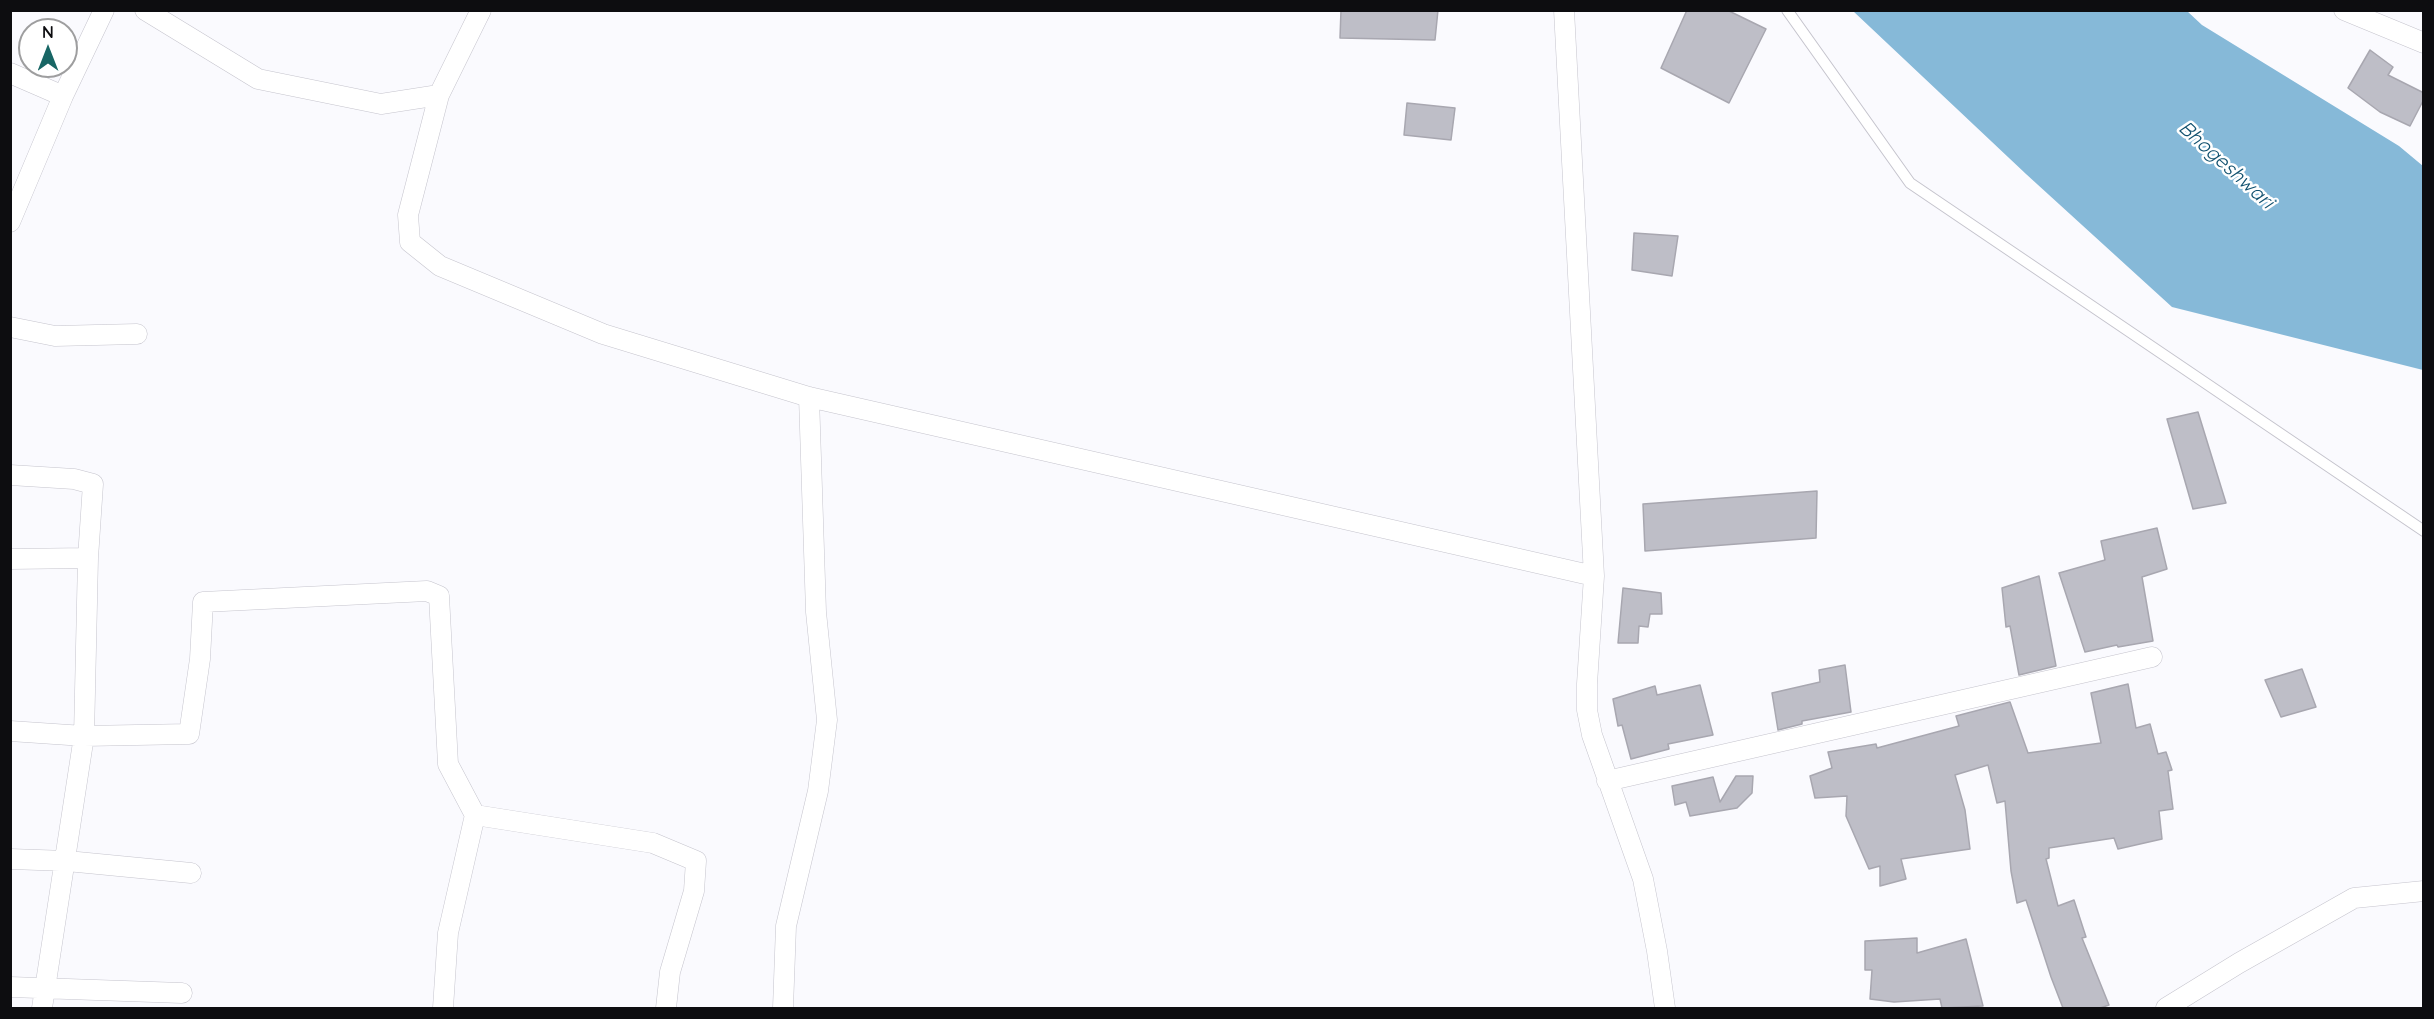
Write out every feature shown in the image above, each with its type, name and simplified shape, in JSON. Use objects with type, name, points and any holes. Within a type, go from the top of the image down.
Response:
[{"type":"street","points":[[10,222],[16,198],[104,10]]},
{"type":"street","points":[[145,10],[258,79],[381,104],[439,95]]},
{"type":"street","points":[[481,10],[439,95],[408,215],[410,242],[440,266],[603,334],[809,397],[1594,576]]},
{"type":"street","points":[[1564,10],[1594,576],[1587,710],[1592,735],[1607,781],[1643,879],[1665,1008]]},
{"type":"street","points":[[2344,10],[2424,43]]},
{"type":"street","points":[[10,74],[63,96]]},
{"type":"street","points":[[10,327],[56,336],[137,334]]},
{"type":"street","points":[[783,1008],[786,926],[818,791],[827,720],[816,612],[809,397]]},
{"type":"street","points":[[10,475],[74,479],[93,484],[88,558],[84,736],[67,861],[44,999]]},
{"type":"street","points":[[10,559],[88,558]]},
{"type":"street","points":[[10,730],[84,736],[189,734],[200,659],[203,602],[427,591],[440,596],[448,764],[475,815],[448,933],[443,1008]]},
{"type":"street","points":[[1607,781],[2152,657]]},
{"type":"street","points":[[475,815],[653,843],[696,861],[694,891],[670,972],[666,1008]]},
{"type":"street","points":[[10,859],[67,861],[191,873]]},
{"type":"street","points":[[2166,1008],[2239,963],[2354,898],[2424,891]]},
{"type":"street","points":[[10,987],[44,999],[182,993]]},
{"type":"lane","points":[[1787,10],[1910,183],[2424,531]]},
{"type":"water","name":"Bhogeshwari","points":[[1853,11],[2187,11],[2202,25],[2399,146],[2423,166],[2423,370],[2172,307],[2026,174]]},
{"type":"building","points":[[1341,10],[1438,10],[1435,40],[1340,38]]},
{"type":"building","points":[[1687,10],[1727,10],[1766,29],[1729,103],[1661,68]]},
{"type":"building","points":[[2370,50],[2393,67],[2388,75],[2424,93],[2424,99],[2410,126],[2380,112],[2348,88]]},
{"type":"building","points":[[1407,103],[1455,108],[1451,140],[1404,135]]},
{"type":"building","points":[[1634,233],[1678,236],[1672,276],[1632,270]]},
{"type":"building","points":[[2198,412],[2226,503],[2193,509],[2167,419]]},
{"type":"building","points":[[1817,491],[1816,538],[1645,551],[1643,504]]},
{"type":"building","points":[[2157,528],[2167,569],[2142,577],[2153,641],[2118,647],[2117,645],[2085,652],[2059,573],[2105,560],[2101,541]]},
{"type":"building","points":[[2039,576],[2056,666],[2019,675],[2010,626],[2006,627],[2002,588]]},
{"type":"building","points":[[1623,588],[1661,593],[1662,614],[1650,614],[1648,627],[1639,626],[1638,643],[1618,643]]},
{"type":"building","points":[[1845,665],[1851,712],[1802,721],[1802,724],[1778,730],[1772,693],[1820,682],[1819,670]]},
{"type":"building","points":[[2302,669],[2316,707],[2281,717],[2265,680]]},
{"type":"building","points":[[2128,684],[2136,728],[2150,724],[2158,754],[2166,752],[2172,770],[2168,771],[2173,809],[2159,811],[2162,839],[2118,849],[2114,838],[2049,848],[2049,858],[2046,859],[2058,906],[2074,900],[2086,937],[2082,938],[2109,1005],[2100,1008],[2063,1008],[2026,900],[2017,903],[2011,871],[2005,801],[1997,803],[1988,765],[1955,775],[1965,810],[1970,849],[1901,859],[1906,879],[1880,886],[1880,866],[1869,869],[1846,816],[1847,796],[1815,798],[1810,776],[1832,768],[1828,752],[1876,744],[1877,748],[1959,726],[1956,716],[2010,702],[2028,753],[2101,743],[2091,693]]},
{"type":"building","points":[[1700,685],[1713,735],[1668,744],[1669,749],[1631,759],[1622,725],[1618,726],[1613,699],[1655,686],[1657,695]]},
{"type":"building","points":[[1736,776],[1753,776],[1752,793],[1737,808],[1690,816],[1686,802],[1675,805],[1672,786],[1713,777],[1720,802]]},
{"type":"building","points":[[1917,938],[1917,953],[1966,939],[1983,1006],[1942,1008],[1940,999],[1894,1002],[1870,999],[1872,970],[1865,970],[1865,941]]}]
